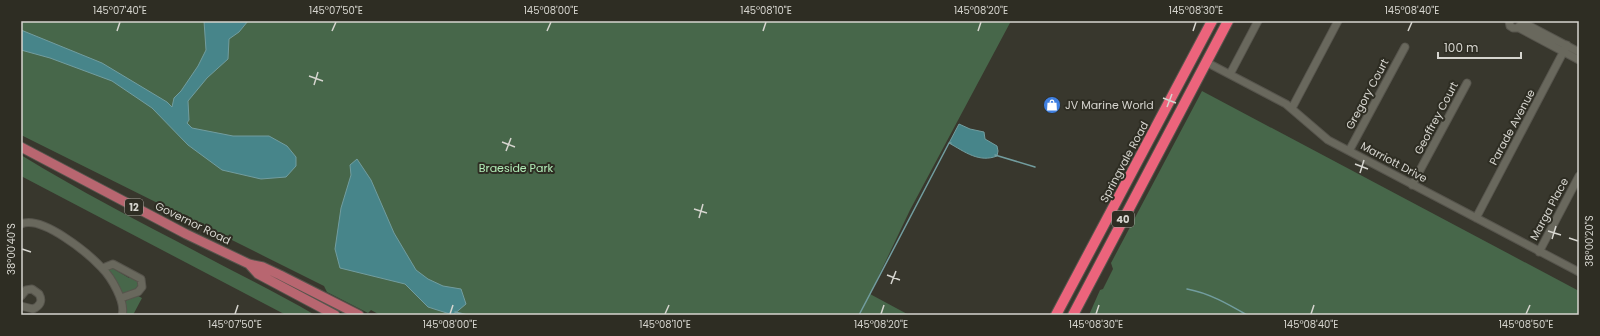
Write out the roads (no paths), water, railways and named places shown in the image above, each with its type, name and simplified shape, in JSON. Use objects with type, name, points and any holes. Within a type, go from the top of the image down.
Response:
[{"type":"highway","name":"Springvale Road","points":[[1056,315],[1212,21]]},
{"type":"highway","name":"40","points":[[1073,315],[1228,21]]},
{"type":"main road","name":"Governor Road","points":[[21,147],[161,221],[249,264],[263,267],[280,275],[359,315]]},
{"type":"main road","name":"Governor Road","points":[[249,264],[258,274],[335,315]]},
{"type":"street","points":[[1230,74],[1258,21]]},
{"type":"street","points":[[1292,108],[1338,21]]},
{"type":"street","points":[[1508,21],[1515,29],[1521,24],[1565,48],[1579,60]]},
{"type":"street","name":"Gregory Court","points":[[1349,151],[1405,47]]},
{"type":"street","points":[[1565,48],[1579,52]]},
{"type":"street","name":"Parade Avenue","points":[[1476,218],[1565,48]]},
{"type":"street","name":"Marriott Drive","points":[[1206,62],[1292,108],[1328,140],[1579,272]]},
{"type":"street","name":"Geoffrey Court","points":[[1412,185],[1467,83]]},
{"type":"street","name":"Marga Place","points":[[1539,252],[1579,176]]},
{"type":"street","points":[[22,222],[37,223],[53,230],[73,243],[103,268],[121,298],[122,315]]},
{"type":"street","points":[[103,268],[113,264],[141,279],[142,287],[138,292],[121,298]]},
{"type":"street","points":[[21,296],[26,290],[32,289],[40,294],[41,300],[39,305],[33,309],[21,306]]},
{"type":"water","points":[[204,21],[248,21],[239,32],[229,39],[228,59],[207,78],[188,101],[189,120],[187,123],[192,128],[233,136],[269,136],[287,146],[296,157],[296,166],[286,177],[261,179],[222,170],[188,145],[152,108],[112,81],[50,58],[21,50],[21,30],[102,63],[167,102],[172,107],[174,98],[181,91],[198,66],[206,50]]},
{"type":"water","points":[[959,124],[970,129],[984,132],[985,139],[997,146],[997,156],[984,158],[972,156],[949,143]]},
{"type":"water","points":[[357,159],[371,180],[394,233],[416,270],[428,279],[443,286],[461,289],[466,304],[453,315],[428,307],[405,284],[340,268],[335,249],[341,208],[351,175],[350,165]]},
{"type":"waterway","points":[[859,315],[949,143],[951,143]]},
{"type":"waterway","points":[[995,155],[1035,167]]},
{"type":"waterway","points":[[1187,289],[1211,296],[1247,315]]},
{"type":"waterway","points":[[455,312],[467,315]]},
{"type":"place","name":"JV Marine World","points":[[1052,105]]},
{"type":"park label","name":"Braeside Park","points":[[516,168]]}]
